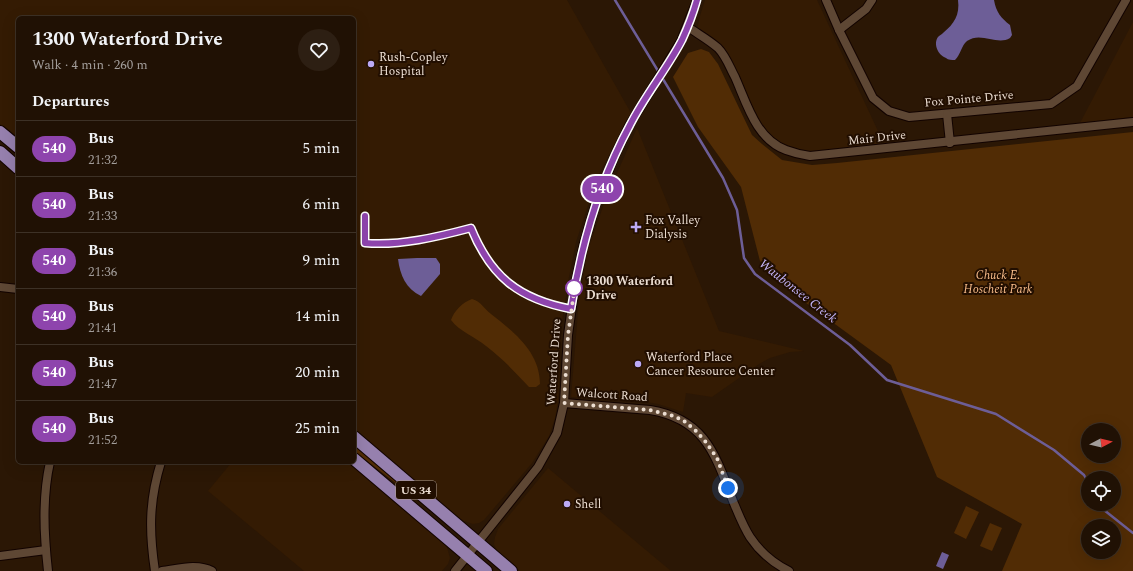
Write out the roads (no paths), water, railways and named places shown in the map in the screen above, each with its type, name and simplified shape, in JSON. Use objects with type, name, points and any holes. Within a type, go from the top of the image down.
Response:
[{"type":"main road","points":[[0,132],[16,145]]},
{"type":"main road","points":[[0,152],[16,166]]},
{"type":"main road","name":"US 34","points":[[356,439],[511,571]]},
{"type":"main road","name":"US 34","points":[[356,461],[486,571]]},
{"type":"street","name":"Waterford Drive","points":[[455,571],[543,458],[557,433],[564,403],[571,309],[584,243],[596,202],[615,154],[630,124],[677,48],[688,27],[697,0]]},
{"type":"street","name":"Fox Pointe Drive","points":[[826,0],[872,98],[889,111],[909,117],[1051,104],[1077,86],[1125,2]]},
{"type":"street","points":[[839,30],[866,9],[872,0]]},
{"type":"street","points":[[1116,0],[1125,2]]},
{"type":"street","name":"Mair Drive","points":[[688,27],[719,49],[728,63],[757,126],[766,137],[787,151],[810,156],[1133,122]]},
{"type":"street","points":[[947,114],[950,142]]},
{"type":"street","points":[[0,287],[16,289]]},
{"type":"street","name":"Walcott Road","points":[[564,403],[650,410],[663,412],[684,421],[705,441],[717,458],[738,513],[750,536],[768,557],[788,571]]},
{"type":"street","points":[[48,571],[44,530],[45,497],[50,464]]},
{"type":"street","points":[[155,571],[151,543],[151,510],[153,494],[160,464]]},
{"type":"street","points":[[0,556],[46,550]]},
{"type":"street","points":[[162,571],[189,567],[199,567],[212,571]]},
{"type":"waterway","name":"Waubonsee Creek","points":[[615,0],[723,178],[737,210],[744,258],[755,274],[850,345],[887,380],[996,414],[1054,450],[1081,472]]},
{"type":"waterway","name":"Waubonsee Creek","points":[[1105,511],[1133,533]]},
{"type":"place","name":"Rush-Copley Hospital","points":[[371,64]]},
{"type":"place","name":"Fox Valley Dialysis","points":[[636,227]]},
{"type":"place","name":"1300 Waterford Drive","points":[[574,288]]},
{"type":"place","name":"Waterford Place Cancer Resource Center","points":[[638,364]]},
{"type":"place","name":"Shell","points":[[567,504]]},
{"type":"park label","name":"Chuck E. Hoscheit Park","points":[[998,282]]}]
